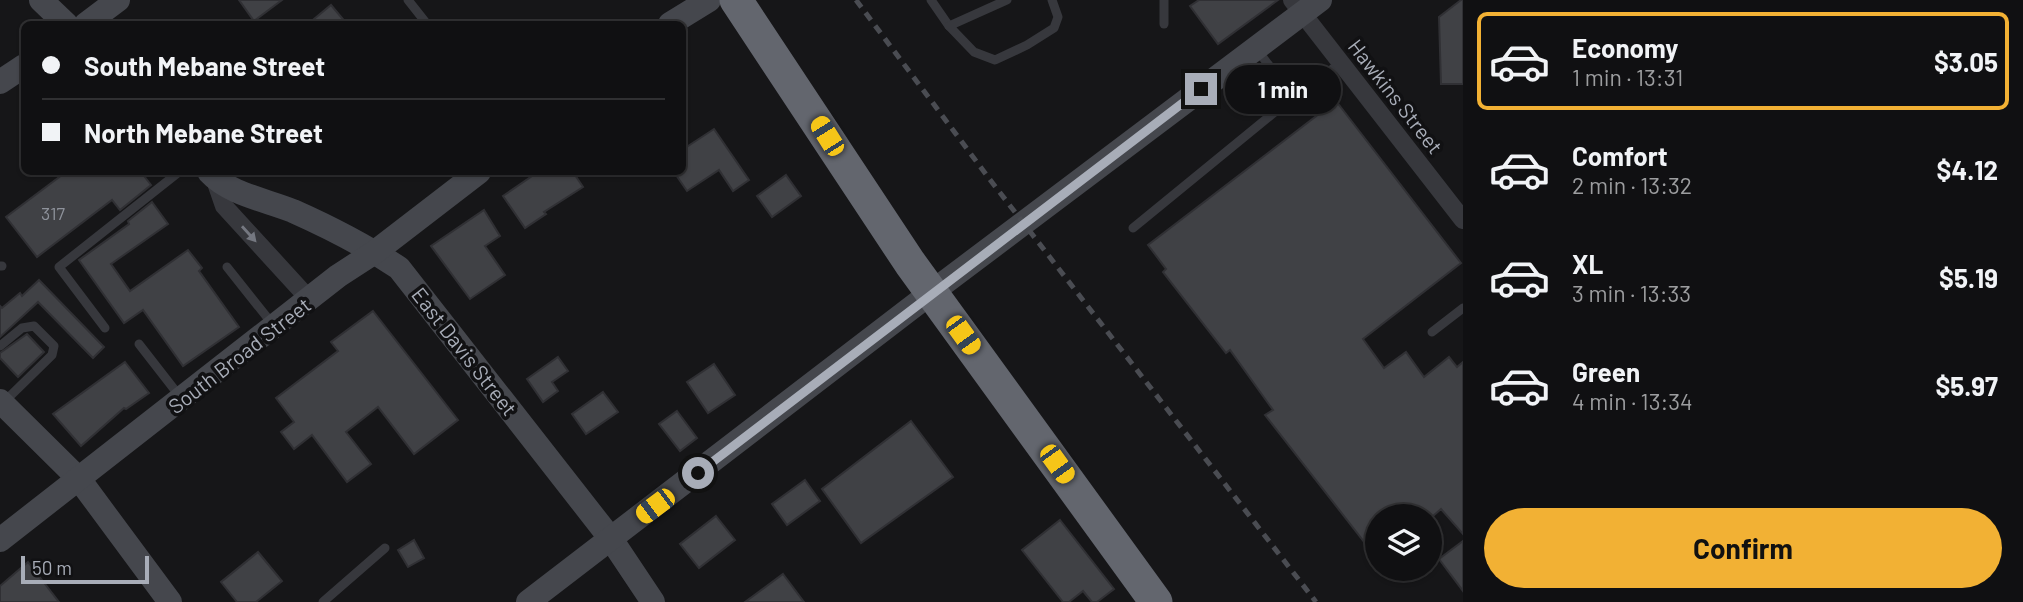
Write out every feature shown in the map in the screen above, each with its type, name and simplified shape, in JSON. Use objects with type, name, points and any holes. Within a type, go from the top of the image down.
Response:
[{"type":"highway","points":[[736,0],[882,221],[1148,599]]},
{"type":"street","points":[[41,0],[63,21]]},
{"type":"street","points":[[90,21],[118,0]]},
{"type":"street","points":[[675,21],[709,0]]},
{"type":"street","points":[[528,602],[932,292],[1090,176],[1255,48],[1305,4]]},
{"type":"street","name":"Hawkins Street","points":[[1305,4],[1342,63],[1463,220]]},
{"type":"street","points":[[0,82],[21,68]]},
{"type":"street","name":"East Davis Street","points":[[212,175],[224,206],[310,300]]},
{"type":"street","name":"East Davis Street","points":[[214,175],[236,190],[293,211],[375,252],[399,268],[611,539],[653,602]]},
{"type":"street","name":"South Broad Street","points":[[0,540],[338,276],[375,252],[475,175]]},
{"type":"street","points":[[1,402],[79,479],[170,602]]},
{"type":"lane","points":[[408,0],[426,21]]},
{"type":"lane","points":[[931,0],[949,26],[974,52],[995,60],[1027,46],[1054,28],[1058,17],[1052,0]]},
{"type":"lane","points":[[949,26],[1007,0]]},
{"type":"lane","points":[[1164,0],[1164,24]]},
{"type":"lane","points":[[1255,48],[1293,97]]},
{"type":"lane","points":[[1133,228],[1293,97],[1342,63]]},
{"type":"lane","points":[[105,328],[59,267],[175,175]]},
{"type":"lane","points":[[227,267],[275,327]]},
{"type":"lane","points":[[1432,332],[1463,308]]},
{"type":"lane","points":[[0,346],[22,328],[34,326],[54,346],[52,355],[1,402]]},
{"type":"lane","points":[[139,344],[182,398]]},
{"type":"lane","points":[[323,602],[385,548]]},
{"type":"building","points":[[239,0],[282,0],[254,21]]},
{"type":"building","points":[[1199,0],[1278,0],[1218,44],[1190,6]]},
{"type":"building","points":[[1461,0],[1463,84],[1441,84],[1439,17]]},
{"type":"building","points":[[331,5],[344,21],[312,21]]},
{"type":"building","points":[[1336,101],[1461,263],[1363,339],[1384,368],[1406,352],[1424,377],[1449,357],[1457,367],[1463,362],[1463,534],[1442,510],[1442,504],[1365,504],[1365,543],[1265,415],[1273,410],[1230,350],[1226,353],[1163,272],[1166,269],[1148,245]]},
{"type":"building","points":[[714,129],[749,180],[733,191],[719,170],[687,191],[676,175],[686,175],[686,147]]},
{"type":"building","points":[[62,175],[143,175],[151,185],[120,210],[112,200],[37,257],[6,217]]},
{"type":"building","points":[[534,175],[575,175],[583,187],[525,228],[503,196]]},
{"type":"building","points":[[786,175],[801,196],[772,217],[757,196]]},
{"type":"building","points":[[152,202],[168,224],[111,264],[130,291],[188,250],[202,268],[199,271],[239,327],[183,366],[143,310],[124,323],[79,260],[129,224],[128,221]]},
{"type":"building","points":[[484,210],[500,236],[485,246],[505,275],[470,299],[431,246]]},
{"type":"building","points":[[39,280],[104,347],[93,358],[38,302],[0,337],[0,306],[2,308],[20,293],[22,296]]},
{"type":"building","points":[[373,311],[458,420],[414,454],[378,407],[346,432],[371,464],[347,482],[312,435],[294,449],[281,432],[294,422],[276,398],[338,351],[331,342]]},
{"type":"building","points":[[27,334],[44,352],[18,377],[0,358],[0,353]]},
{"type":"building","points":[[558,357],[568,371],[552,382],[558,391],[543,402],[527,379]]},
{"type":"building","points":[[125,362],[149,393],[124,408],[81,446],[53,414]]},
{"type":"building","points":[[714,364],[735,395],[708,413],[687,382]]},
{"type":"building","points":[[603,392],[618,412],[586,434],[572,414]]},
{"type":"building","points":[[677,411],[697,438],[680,451],[659,424]]},
{"type":"building","points":[[911,421],[953,477],[861,543],[822,489]]},
{"type":"building","points":[[805,480],[820,501],[787,525],[772,504]]},
{"type":"building","points":[[716,516],[735,540],[699,568],[680,544]]},
{"type":"building","points":[[1060,520],[1114,589],[1097,602],[1092,602],[1083,591],[1069,602],[1063,602],[1022,550]]},
{"type":"building","points":[[414,540],[424,558],[408,567],[398,550]]},
{"type":"building","points":[[1463,541],[1463,591],[1442,563],[1442,557]]},
{"type":"building","points":[[258,552],[282,581],[256,602],[237,602],[221,582]]},
{"type":"building","points":[[28,562],[59,602],[0,602],[0,586]]},
{"type":"building","points":[[783,574],[804,602],[745,602]]},
{"type":"railway","points":[[856,0],[991,181],[1316,602]]},
{"type":"route","points":[[698,473],[1201,89]]}]
